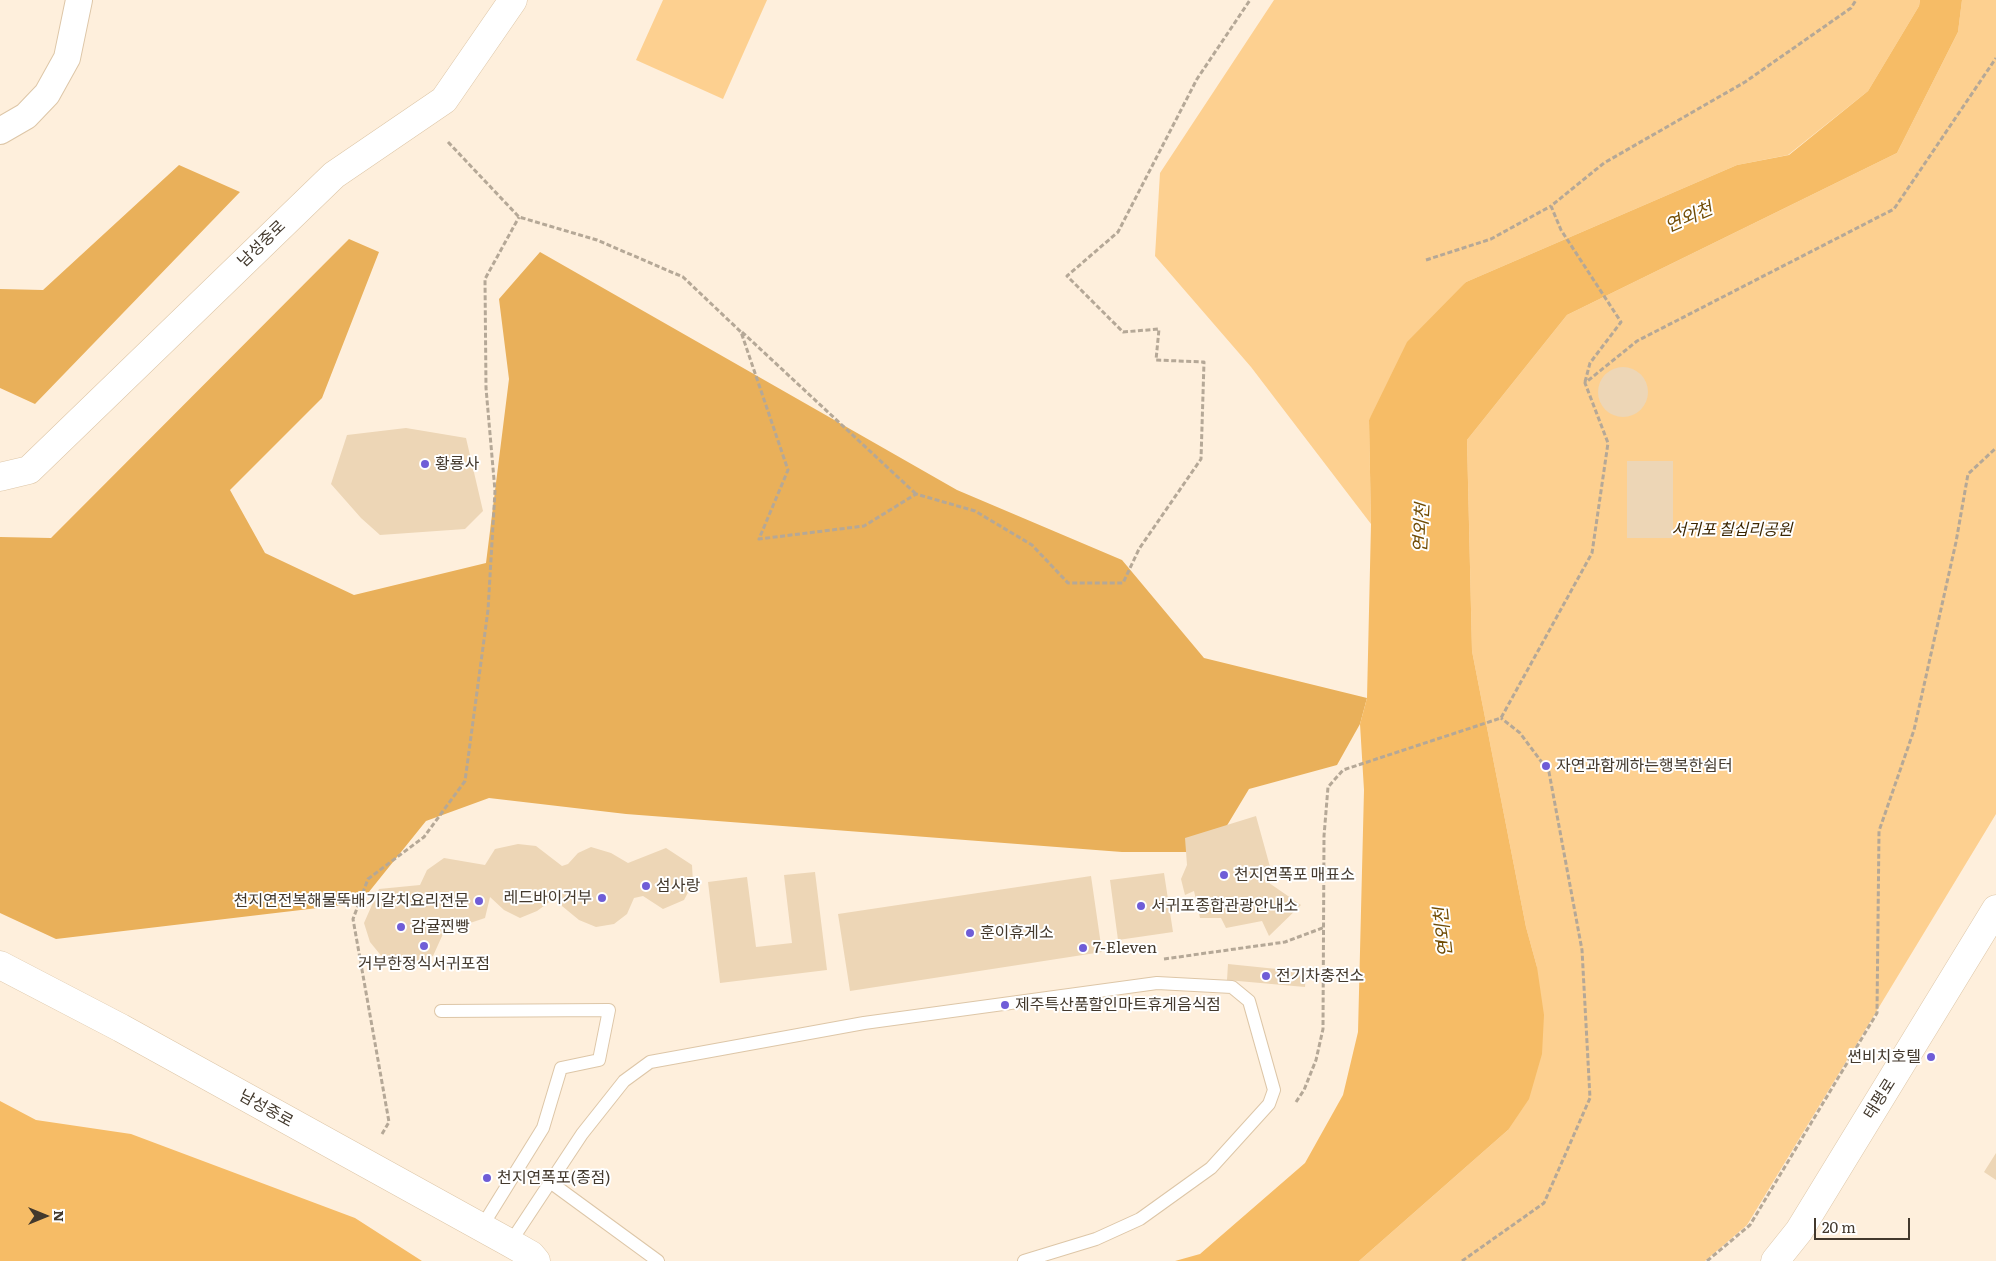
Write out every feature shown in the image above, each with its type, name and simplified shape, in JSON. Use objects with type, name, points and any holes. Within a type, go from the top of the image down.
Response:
[{"type":"street","points":[[0,131],[26,116],[47,94],[67,58],[79,0]]},
{"type":"street","name":"남성중로","points":[[0,477],[29,470],[334,175],[444,100],[514,0]]},
{"type":"street","name":"태평로","points":[[1775,1261],[1799,1230],[1996,910]]},
{"type":"street","name":"남성중로","points":[[0,965],[121,1028],[525,1253]]},
{"type":"lane","points":[[525,1253],[550,1182],[582,1134],[624,1080],[650,1062],[864,1023],[1157,983],[1232,987],[1249,1001],[1274,1090],[1269,1104],[1211,1168],[1140,1219],[1096,1239],[1024,1261]]},
{"type":"lane","points":[[441,1011],[609,1010],[599,1060],[561,1068],[543,1128],[481,1228]]},
{"type":"lane","points":[[550,1182],[658,1261]]},
{"type":"path","points":[[448,142],[519,217],[597,240],[683,277],[916,494],[975,511],[1032,545],[1068,583],[1123,583],[1139,549],[1201,459],[1204,362],[1156,360],[1160,329],[1123,332],[1067,276],[1118,232],[1197,79],[1250,0]]},
{"type":"path","points":[[1426,260],[1491,240],[1551,206],[1604,163],[1745,82],[1851,8],[1856,0]]},
{"type":"path","points":[[1585,383],[1637,340],[1894,209],[1996,58]]},
{"type":"path","points":[[1325,926],[1324,836],[1328,787],[1343,770],[1501,718],[1592,553],[1608,443],[1585,383],[1590,363],[1621,322],[1561,230],[1551,206]]},
{"type":"path","points":[[382,1134],[389,1122],[353,919],[368,879],[424,837],[465,782],[488,610],[495,490],[486,388],[485,280],[519,217]]},
{"type":"path","points":[[741,332],[788,470],[759,539],[864,526],[916,494]]},
{"type":"path","points":[[1707,1261],[1750,1225],[1877,1013],[1879,831],[1914,730],[1956,542],[1968,474],[1996,448]]},
{"type":"path","points":[[1462,1261],[1544,1203],[1590,1098],[1582,950],[1548,772],[1520,732],[1501,718]]},
{"type":"green space","points":[[663,0],[767,0],[723,99],[636,60]]},
{"type":"green space","points":[[1274,0],[1920,0],[1919,6],[1868,91],[1788,155],[1737,165],[1466,282],[1369,420],[1371,524],[1251,367],[1155,256],[1160,173]]},
{"type":"green space","name":"서귀포 칠십리공원","points":[[1962,0],[1996,0],[1996,814],[1747,1225],[1705,1261],[1359,1261],[1508,1130],[1537,967],[1526,927],[1472,651],[1467,440],[1567,315],[1897,153],[1958,32]]},
{"type":"shaded area","points":[[179,165],[240,192],[35,404],[0,388],[0,289],[43,290]]},
{"type":"shaded area","points":[[349,239],[379,252],[322,398],[230,490],[265,553],[354,595],[486,563],[509,379],[499,299],[540,252],[957,490],[1122,560],[1204,658],[1367,698],[1360,724],[1337,765],[1249,789],[1211,852],[1122,852],[626,814],[489,798],[426,821],[360,903],[56,939],[0,913],[0,537],[51,538]]},
{"type":"water","name":"연외천","points":[[1920,0],[1962,0],[1958,32],[1897,153],[1567,315],[1467,440],[1472,651],[1526,927],[1537,967],[1544,1015],[1542,1054],[1529,1099],[1508,1130],[1359,1261],[1175,1261],[1200,1254],[1305,1163],[1343,1095],[1358,1032],[1364,790],[1360,724],[1367,698],[1371,524],[1369,420],[1407,342],[1466,282],[1737,165],[1789,155],[1868,91],[1919,6]]},
{"type":"water","points":[[0,1101],[36,1120],[131,1134],[355,1218],[422,1261],[0,1261]]},
{"type":"building","points":[[1623,367],[1633,369],[1641,374],[1646,382],[1648,392],[1646,402],[1641,410],[1633,415],[1623,417],[1613,415],[1605,410],[1600,402],[1598,392],[1600,382],[1605,374],[1613,369]]},
{"type":"building","points":[[406,428],[466,438],[483,511],[465,529],[380,535],[361,518],[331,484],[347,435]]},
{"type":"building","points":[[1627,461],[1673,461],[1673,538],[1627,538]]},
{"type":"building","name":"천지연폭포 매표소","points":[[1256,816],[1272,874],[1259,876],[1301,905],[1269,936],[1262,921],[1226,928],[1221,918],[1200,918],[1194,891],[1185,895],[1181,879],[1187,865],[1185,838]]},
{"type":"building","points":[[518,844],[536,846],[562,866],[568,864],[578,853],[591,847],[611,853],[628,863],[666,848],[692,865],[693,883],[684,900],[663,909],[643,896],[634,898],[627,914],[614,924],[596,927],[579,920],[562,906],[557,890],[552,900],[537,911],[520,918],[504,910],[490,897],[485,918],[464,925],[447,925],[433,956],[421,961],[397,962],[383,958],[370,942],[364,923],[379,889],[420,885],[427,870],[444,858],[485,865],[495,849]]},
{"type":"building","points":[[815,872],[827,970],[720,983],[708,882],[747,877],[756,947],[792,943],[784,875]]},
{"type":"building","name":"서귀포종합관광안내소","points":[[1164,873],[1173,932],[1118,940],[1110,880]]},
{"type":"building","name":"훈이휴게소","points":[[1091,876],[1102,952],[850,991],[838,914]]},
{"type":"building","name":"전기차충전소","points":[[1228,964],[1306,972],[1305,987],[1227,980]]},
{"type":"building","points":[[1996,1153],[1996,1180],[1984,1172]]},
{"type":"place","name":"황룡사","points":[[425,464]]},
{"type":"place","name":"자연과함께하는행복한쉼터","points":[[1546,766]]},
{"type":"place","name":"천지연폭포 매표소","points":[[1224,875]]},
{"type":"place","name":"섬사랑","points":[[646,886]]},
{"type":"place","name":"레드바이거부","points":[[602,898]]},
{"type":"place","name":"천지연전복해물뚝배기갈치요리전문","points":[[479,901]]},
{"type":"place","name":"서귀포종합관광안내소","points":[[1141,906]]},
{"type":"place","name":"감귤찐빵","points":[[401,927]]},
{"type":"place","name":"훈이휴게소","points":[[970,933]]},
{"type":"place","name":"거부한정식서귀포점","points":[[424,946]]},
{"type":"place","name":"7-Eleven","points":[[1083,948]]},
{"type":"place","name":"전기차충전소","points":[[1266,976]]},
{"type":"place","name":"제주특산품할인마트휴게음식점","points":[[1005,1005]]},
{"type":"place","name":"썬비치호텔","points":[[1931,1057]]},
{"type":"place","name":"천지연폭포(종점)","points":[[487,1178]]}]
